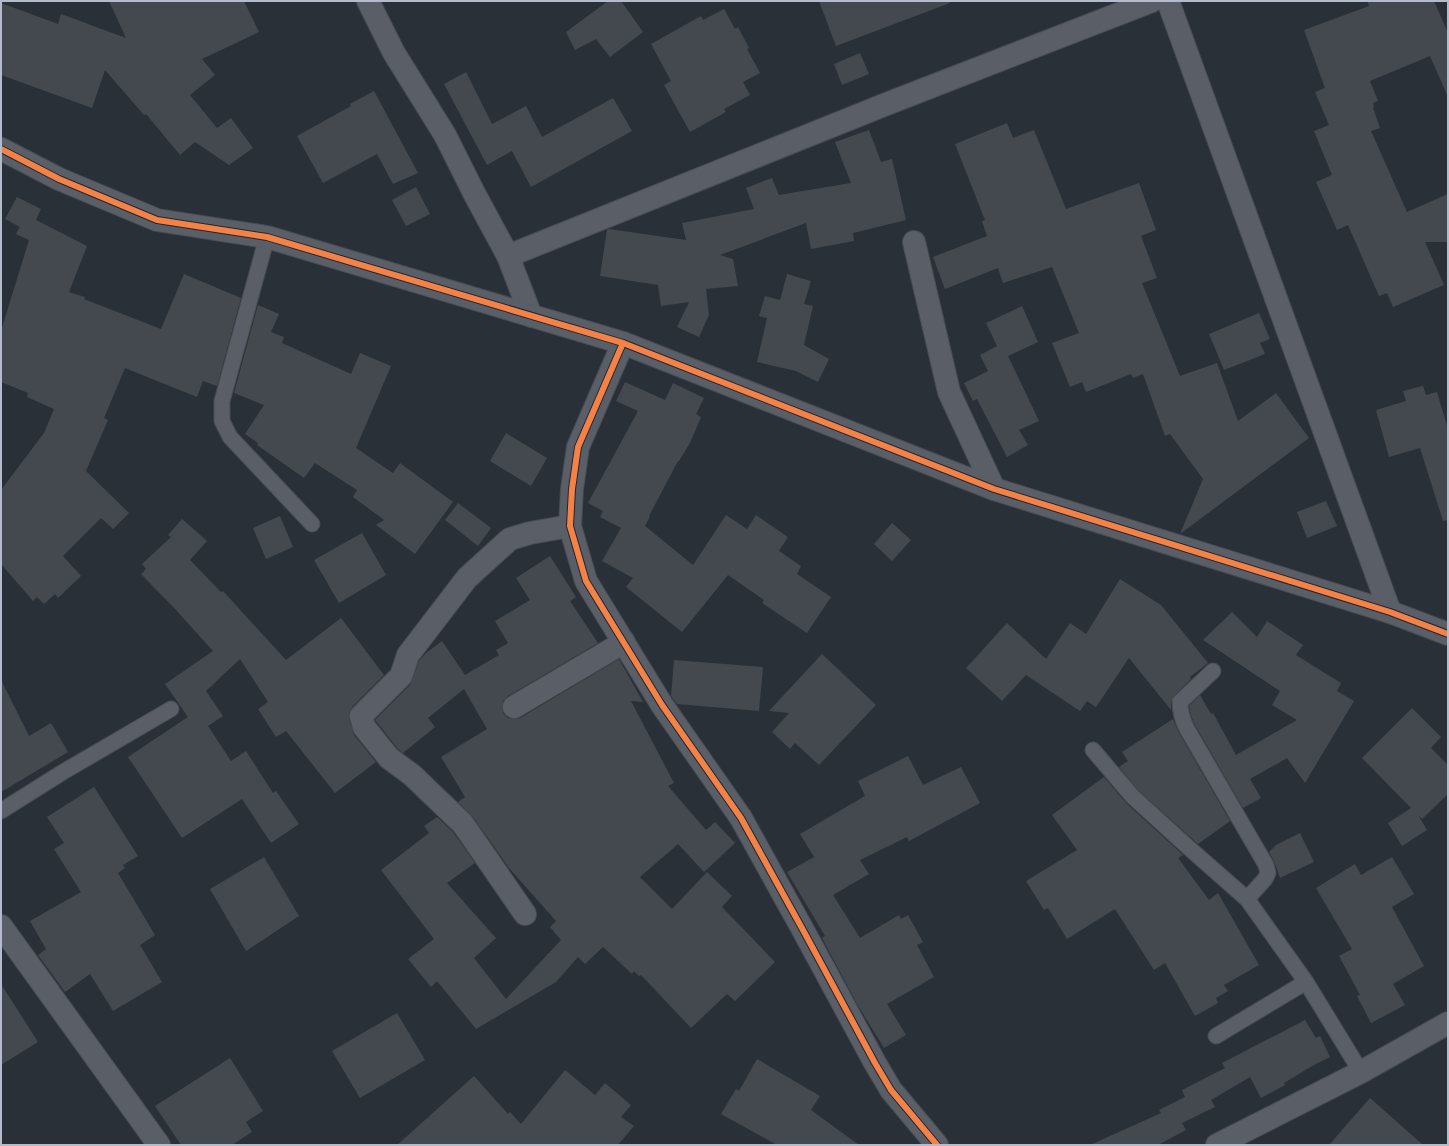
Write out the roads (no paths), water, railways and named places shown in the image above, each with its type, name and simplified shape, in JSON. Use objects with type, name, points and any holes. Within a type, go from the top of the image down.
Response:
[{"type":"street","points":[[368,1],[394,53],[445,135],[508,256],[531,316]]},
{"type":"street","points":[[508,256],[889,103],[1152,1]]},
{"type":"street","points":[[1168,1],[1390,612]]},
{"type":"street","points":[[1,148],[59,179],[157,220],[267,237],[623,343],[994,489],[1390,612],[1448,634]]},
{"type":"street","points":[[914,242],[950,392],[994,489]]},
{"type":"street","points":[[623,343],[578,447],[572,489],[570,526],[586,581],[662,705],[741,818],[874,1063],[891,1090],[937,1145]]},
{"type":"street","points":[[525,914],[463,824],[412,775],[389,758],[364,727],[361,716],[401,676],[408,655],[467,578],[510,539],[530,533],[570,526]]},
{"type":"street","points":[[514,707],[624,642]]},
{"type":"street","points":[[1,926],[159,1145]]},
{"type":"street","points":[[1217,1145],[1362,1072],[1448,1023]]},
{"type":"lane","points":[[267,237],[222,401],[222,421],[230,437],[312,524]]},
{"type":"lane","points":[[1213,671],[1180,702],[1181,718],[1266,865],[1268,873],[1265,879],[1247,899]]},
{"type":"lane","points":[[1,810],[171,709]]},
{"type":"lane","points":[[1093,750],[1132,796],[1247,899],[1306,982],[1362,1072]]},
{"type":"lane","points":[[1216,1036],[1306,982]]}]
